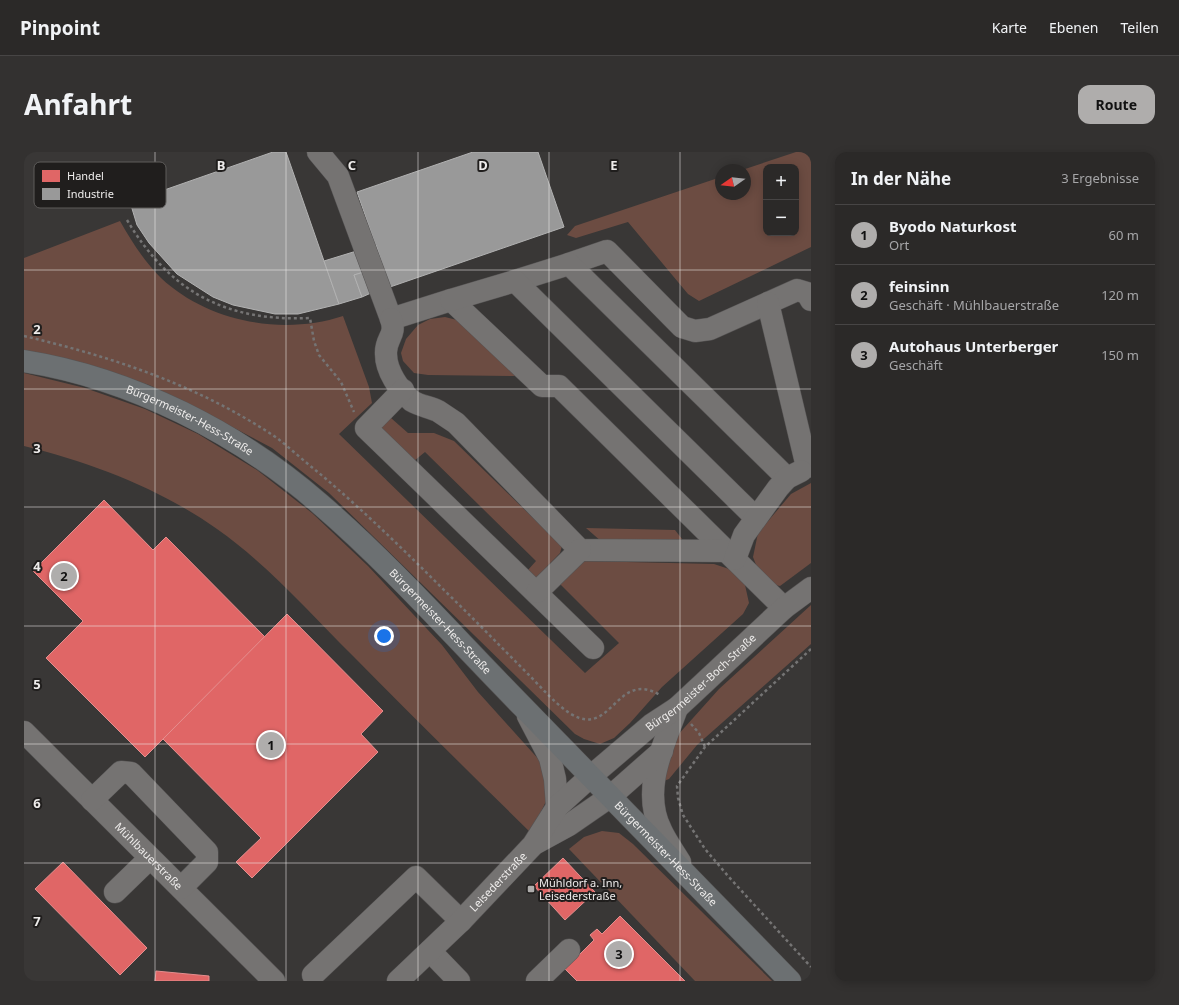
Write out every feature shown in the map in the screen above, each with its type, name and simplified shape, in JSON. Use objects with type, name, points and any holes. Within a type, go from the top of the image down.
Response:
[{"type":"main road","name":"Bürgermeister-Hess-Straße","points":[[24,361],[104,381],[137,392],[204,424],[263,460],[320,503],[524,708],[590,777],[611,796],[790,981]]},
{"type":"street","points":[[318,152],[338,176],[392,319],[394,329],[385,352],[391,375],[412,400],[437,411],[456,423],[580,550],[730,555]]},
{"type":"street","points":[[392,319],[607,251],[682,327],[695,331],[710,329],[797,290],[807,293],[811,300]]},
{"type":"street","points":[[569,264],[787,478]]},
{"type":"street","points":[[515,280],[756,518]]},
{"type":"street","points":[[451,300],[542,386],[559,386],[784,608]]},
{"type":"street","points":[[730,555],[778,488],[787,478],[809,467],[768,303]]},
{"type":"street","points":[[403,390],[366,428],[537,592],[593,648]]},
{"type":"street","points":[[537,592],[580,550]]},
{"type":"street","name":"Bürgermeister-Boch-Straße","points":[[590,777],[651,725],[677,708],[784,608],[811,588]]},
{"type":"street","points":[[524,708],[550,758],[555,779],[557,806]]},
{"type":"street","points":[[677,708],[655,772],[652,790],[653,806],[660,830],[689,877]]},
{"type":"street","name":"Mühlbauerstraße","points":[[24,732],[274,981]]},
{"type":"street","points":[[533,845],[569,824],[611,796],[662,751]]},
{"type":"street","points":[[92,800],[121,772],[131,773],[207,852],[206,862],[181,888]]},
{"type":"street","name":"Leisederstraße","points":[[398,981],[461,921],[533,845],[557,806],[590,777]]},
{"type":"street","points":[[115,892],[150,858]]},
{"type":"street","points":[[313,975],[416,877],[461,921]]},
{"type":"street","points":[[537,981],[569,950]]},
{"type":"street","points":[[430,951],[459,981]]},
{"type":"path","points":[[126,220],[140,242],[172,278],[216,304],[241,313],[267,318],[310,318],[314,341],[319,355],[341,382],[357,417],[366,428]]},
{"type":"path","points":[[811,649],[705,747],[677,786],[678,798],[683,815],[705,849],[811,968]]},
{"type":"shaded area","points":[[796,152],[811,152],[811,247],[699,301],[688,294],[628,222],[576,238],[567,235],[575,226],[715,179],[715,200],[751,200],[751,167]]},
{"type":"shaded area","points":[[120,221],[149,265],[161,278],[180,293],[223,315],[247,321],[296,325],[320,322],[343,316],[369,387],[372,403],[339,434],[585,673],[619,643],[556,580],[583,561],[714,564],[735,571],[745,585],[749,603],[743,614],[662,687],[630,723],[614,738],[600,744],[584,739],[575,734],[329,493],[272,448],[149,385],[92,367],[24,351],[24,258]]},
{"type":"shaded area","points":[[445,317],[457,320],[518,376],[428,375],[414,373],[403,361],[401,353],[406,339],[418,325],[430,319]]},
{"type":"shaded area","points":[[24,373],[85,388],[145,409],[198,434],[257,470],[312,513],[368,566],[442,645],[478,692],[541,762],[548,797],[531,833],[271,573],[236,543],[195,514],[124,478],[75,460],[24,446]]},
{"type":"shaded area","points":[[391,418],[408,433],[434,433],[454,441],[562,546],[560,553],[536,578],[528,570],[536,561],[425,452],[414,461],[380,428]]},
{"type":"shaded area","points":[[811,483],[811,563],[780,586],[771,584],[758,570],[753,557],[758,533],[791,494]]},
{"type":"shaded area","points":[[586,528],[675,530],[682,539],[678,544],[602,542]]},
{"type":"shaded area","points":[[811,605],[811,644],[697,745],[669,779],[661,782],[676,737],[719,689]]},
{"type":"shaded area","points":[[602,831],[619,833],[633,844],[772,981],[695,981],[569,849],[584,837]]},
{"type":"building: Handel","points":[[104,500],[153,550],[166,537],[265,637],[145,757],[46,658],[83,621],[33,571]]},
{"type":"building: Handel","points":[[287,614],[383,711],[361,734],[378,752],[252,878],[236,862],[261,838],[163,739]]},
{"type":"building: Handel","points":[[563,858],[595,892],[565,920],[534,886]]},
{"type":"building: Handel","points":[[63,862],[147,948],[120,975],[35,889]]},
{"type":"building: Handel","points":[[620,916],[685,981],[577,981],[565,969],[594,940],[590,935],[597,929],[602,934]]},
{"type":"building: Handel","points":[[156,971],[209,976],[209,981],[155,981]]},
{"type":"building: Industrie","points":[[273,152],[286,152],[339,304],[298,314],[275,314],[233,305],[213,297],[177,274],[149,243],[137,225],[132,208],[166,208],[166,189]]},
{"type":"building: Industrie","points":[[473,152],[538,152],[564,227],[390,287],[357,192]]},
{"type":"building: Industrie","points":[[376,245],[390,287],[364,272],[354,275],[362,297],[339,304],[324,261]]},
{"type":"building: Industrie","points":[[364,272],[371,293],[362,297],[354,275]]},
{"type":"place","name":"feinsinn","points":[[64,576]]},
{"type":"place","name":"Byodo Naturkost","points":[[271,745]]},
{"type":"place","name":"Mühldorf a. Inn, Leisederstraße","points":[[531,889]]},
{"type":"place","name":"Autohaus Unterberger","points":[[619,954]]}]
